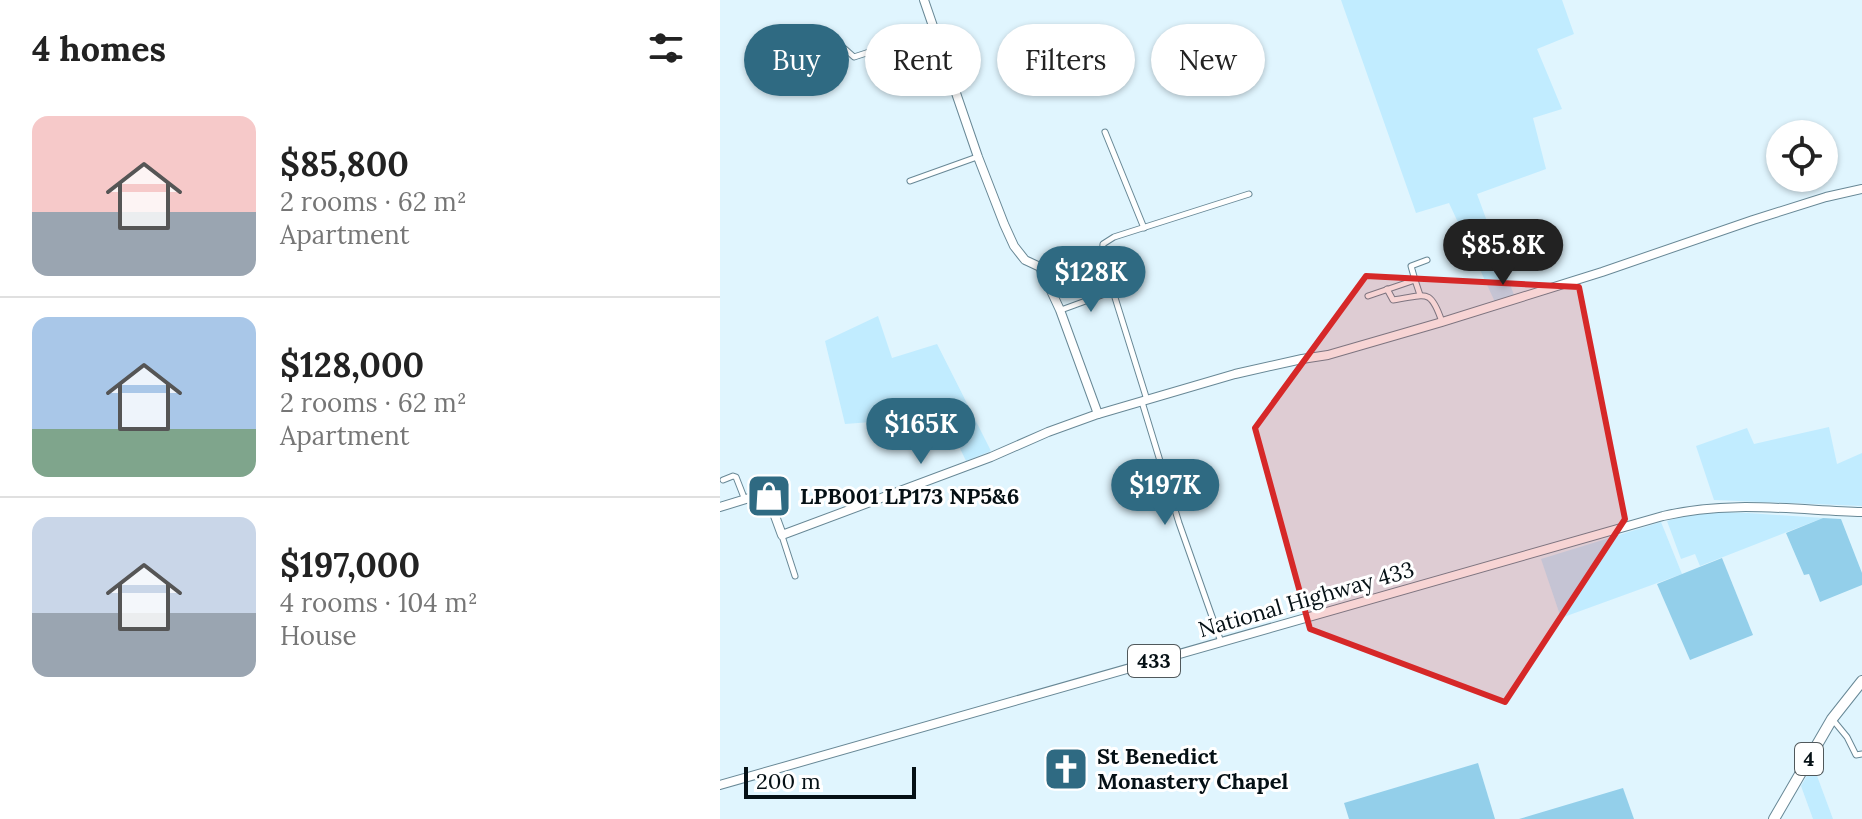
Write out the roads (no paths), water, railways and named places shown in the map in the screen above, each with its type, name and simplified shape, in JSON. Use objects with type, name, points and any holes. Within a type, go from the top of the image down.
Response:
[{"type":"highway","name":"4","points":[[1774,819],[1832,719],[1862,681]]},
{"type":"street","points":[[924,0],[933,24]]},
{"type":"street","points":[[957,96],[1014,246],[1025,260],[1040,267],[1060,310],[1098,414]]},
{"type":"street","points":[[1105,132],[1144,228]]},
{"type":"street","points":[[910,181],[978,157]]},
{"type":"street","points":[[782,535],[1098,414],[1263,367],[1328,355],[1442,322],[1753,220],[1862,189]]},
{"type":"street","points":[[1221,642],[1182,532],[1102,256],[1103,244],[1114,237],[1249,194]]},
{"type":"street","points":[[1420,295],[1411,266],[1427,260]]},
{"type":"street","points":[[1368,296],[1415,280]]},
{"type":"street","points":[[1387,289],[1393,300],[1420,295],[1430,297],[1442,322]]},
{"type":"street","points":[[1060,310],[1113,291]]},
{"type":"street","points":[[723,480],[736,477],[745,500]]},
{"type":"street","points":[[720,507],[765,495],[795,576]]},
{"type":"street","name":"National Highway 433","points":[[720,785],[1682,511],[1727,506],[1862,512]]},
{"type":"street","points":[[1832,719],[1847,737],[1856,755],[1862,754]]},
{"type":"place","name":"LPB001 LP173 NP5&6","points":[[769,496]]},
{"type":"place","name":"St Benedict Monastery Chapel","points":[[1066,769]]}]
